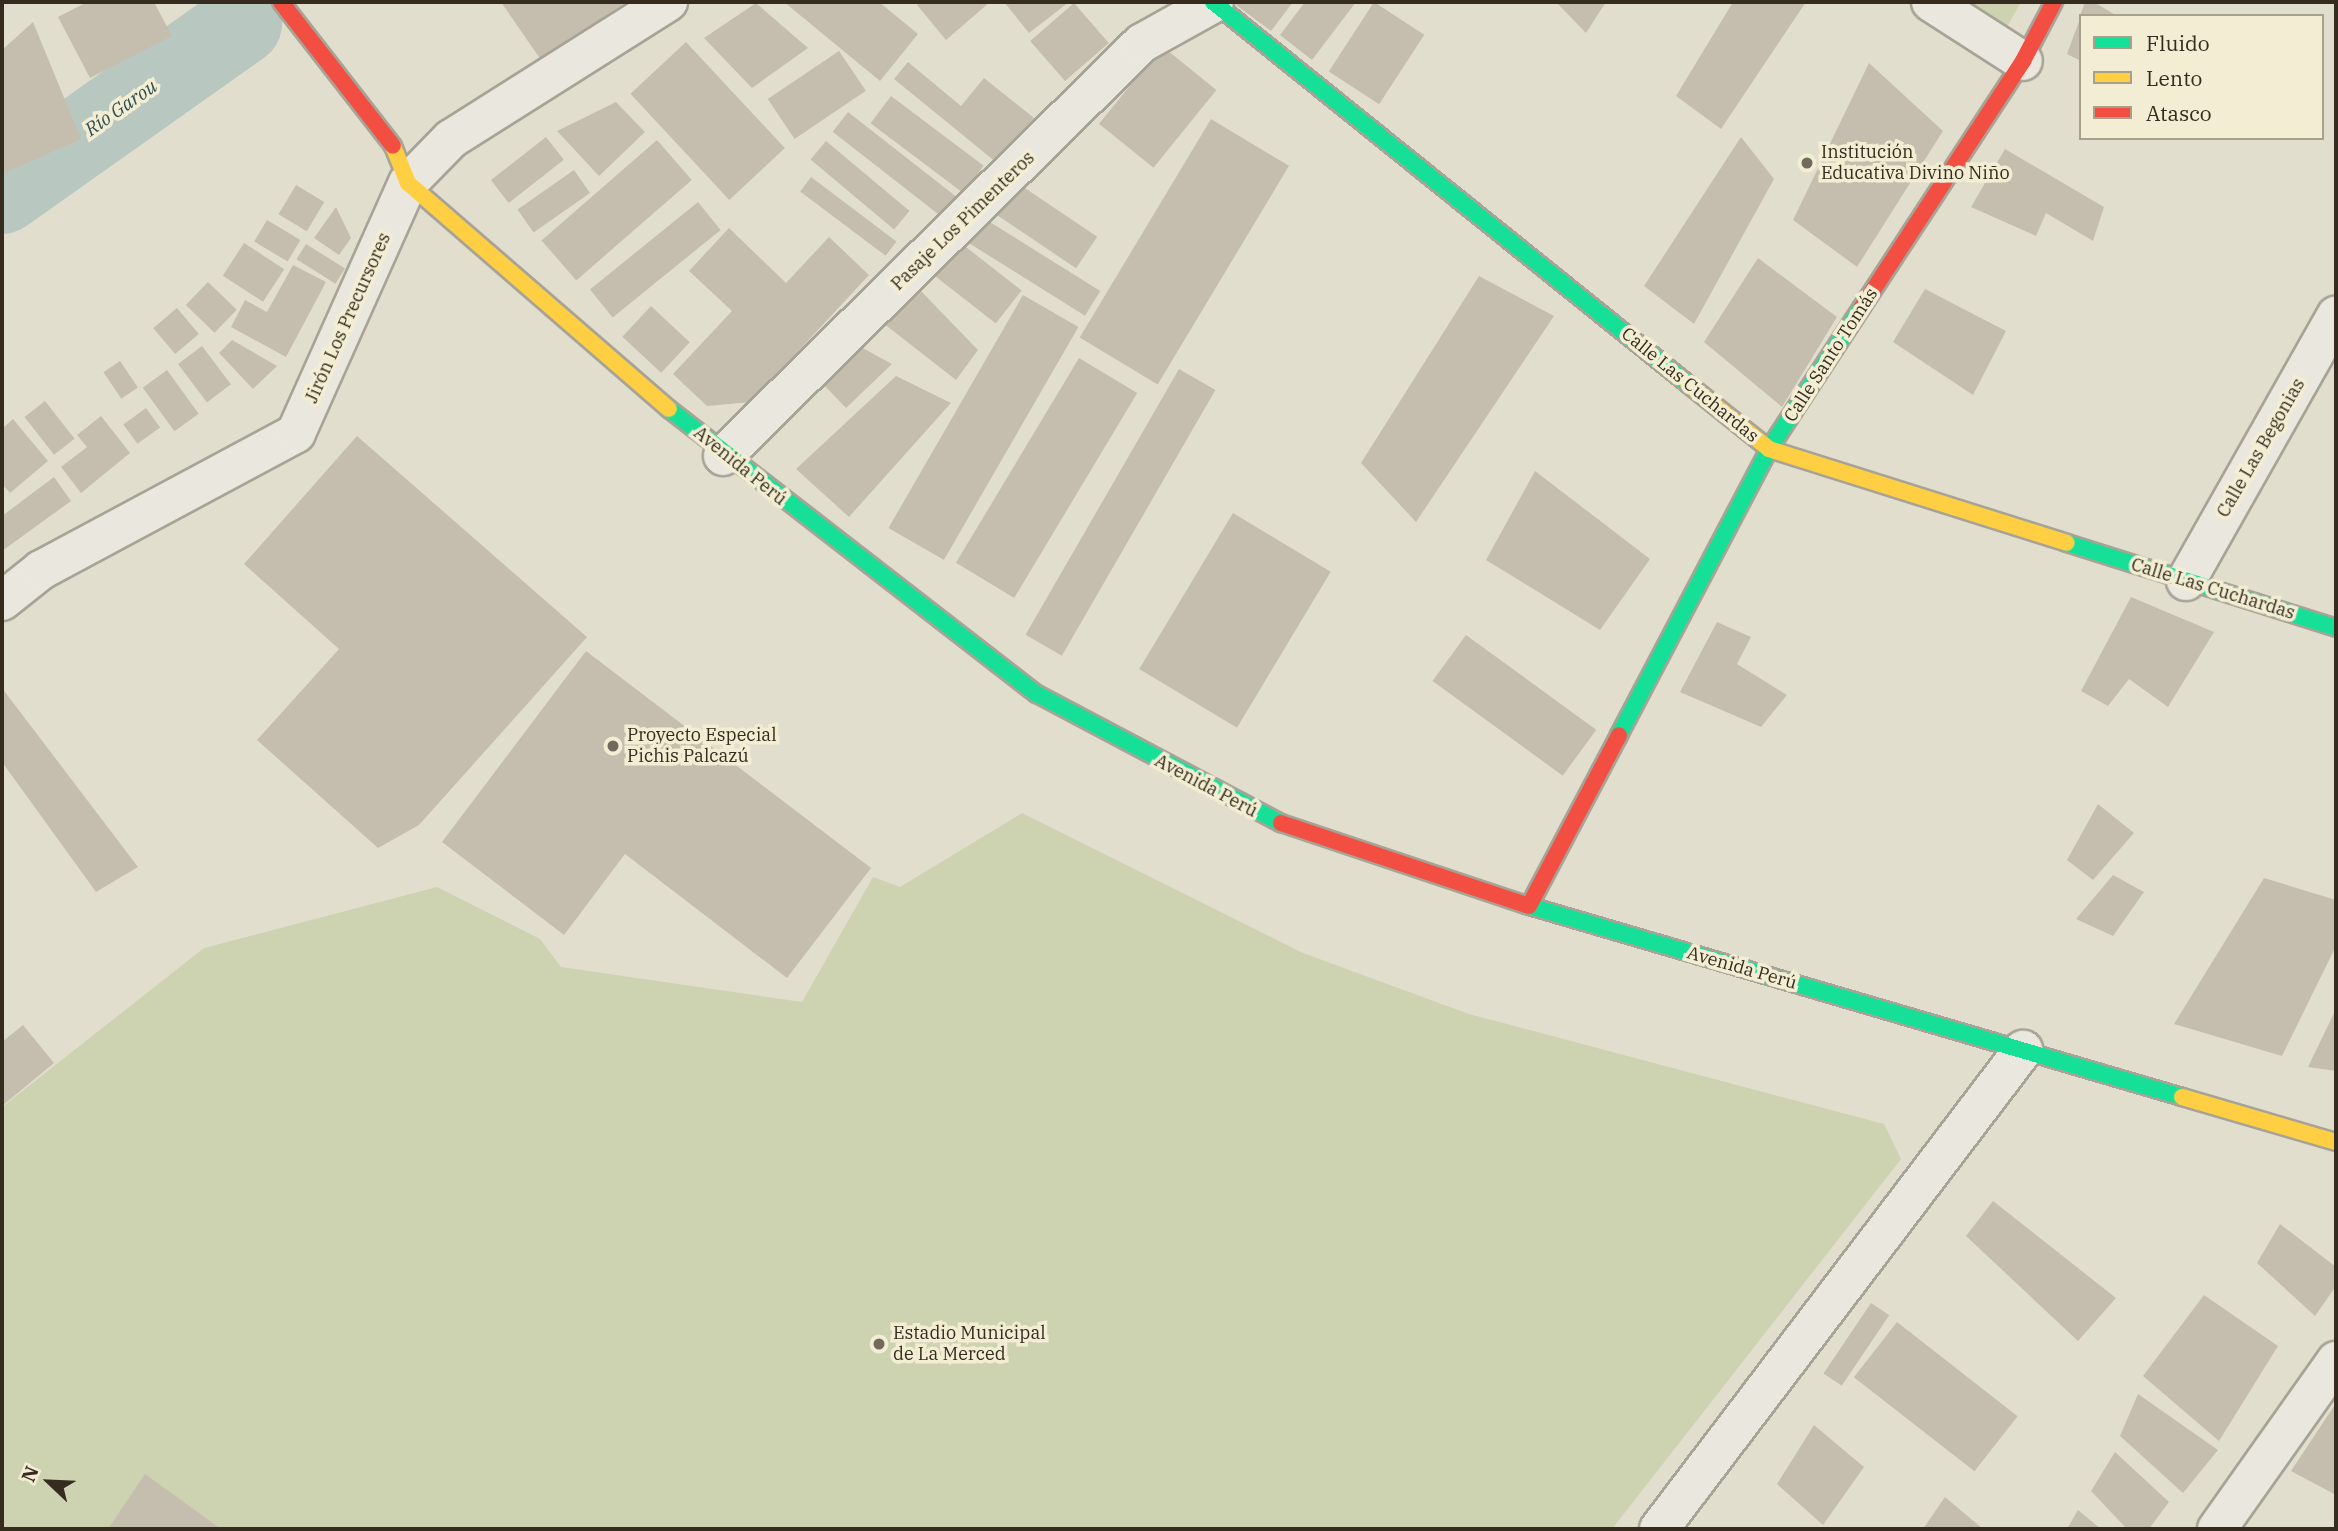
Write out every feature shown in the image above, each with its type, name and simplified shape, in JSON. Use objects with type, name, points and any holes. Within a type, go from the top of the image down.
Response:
[{"type":"main road","name":"Avenida Perú","points":[[281,2],[393,146],[408,183],[723,456],[1037,694],[1265,817],[1529,906],[2336,1142]]},
{"type":"main road","name":"Calle Las Cuchardas","points":[[1213,2],[1769,449],[2336,628]]},
{"type":"main road","name":"Calle Santo Tomás","points":[[1529,906],[1769,449],[2023,61],[2054,2]]},
{"type":"street","name":"Jirón Los Precursores","points":[[2,601],[41,570],[296,433],[408,183],[451,139],[668,2]]},
{"type":"street","name":"Pasaje Los Pimenteros","points":[[723,456],[1142,43],[1213,2]]},
{"type":"street","points":[[1931,2],[2023,61]]},
{"type":"street","name":"Calle Las Begonias","points":[[2186,581],[2336,316]]},
{"type":"street","points":[[1659,1529],[2023,1050]]},
{"type":"street","points":[[2217,1529],[2336,1361]]},
{"type":"green space","points":[[1969,2],[2021,2],[2007,27]]},
{"type":"green space","name":"Estadio Municipal de La Merced","points":[[1022,813],[1303,953],[1469,1014],[1884,1124],[1901,1159],[1612,1529],[2,1529],[2,1107],[204,948],[437,887],[540,939],[561,967],[802,1002],[873,877],[900,887]]},
{"type":"building","points":[[87,2],[154,2],[172,36],[90,78],[58,17]]},
{"type":"building","points":[[501,2],[626,2],[541,60]]},
{"type":"building","points":[[784,2],[879,2],[918,34],[880,81]]},
{"type":"building","points":[[921,2],[990,2],[946,40],[917,5]]},
{"type":"building","points":[[1004,2],[1069,2],[1029,33]]},
{"type":"building","points":[[1232,2],[1293,2],[1271,31]]},
{"type":"building","points":[[1305,2],[1356,2],[1312,60],[1280,35]]},
{"type":"building","points":[[1374,2],[1424,35],[1379,104],[1329,72]]},
{"type":"building","points":[[1556,2],[1606,2],[1586,33]]},
{"type":"building","points":[[1733,2],[1806,2],[1721,129],[1676,96]]},
{"type":"building","points":[[2085,2],[2094,2],[2114,14],[2081,14]]},
{"type":"building","points":[[756,3],[808,48],[752,88],[704,38]]},
{"type":"building","points":[[1074,3],[1109,43],[1065,81],[1030,41]]},
{"type":"building","points":[[2079,21],[2079,60],[2067,54]]},
{"type":"building","points":[[33,22],[81,139],[2,174],[2,50]]},
{"type":"building","points":[[686,42],[785,148],[729,200],[630,94]]},
{"type":"building","points":[[1162,46],[1216,90],[1153,168],[1099,124]]},
{"type":"building","points":[[839,51],[866,91],[795,139],[768,99]]},
{"type":"building","points":[[908,62],[961,106],[984,78],[1034,118],[997,163],[894,79]]},
{"type":"building","points":[[1869,63],[1943,131],[1857,267],[1793,220]]},
{"type":"building","points":[[891,96],[984,166],[963,193],[871,123]]},
{"type":"building","points":[[616,102],[645,132],[599,176],[557,131]]},
{"type":"building","points":[[848,112],[961,201],[946,220],[833,132]]},
{"type":"building","points":[[1211,119],[1289,166],[1158,384],[1080,338]]},
{"type":"building","points":[[546,137],[564,160],[509,203],[491,180]]},
{"type":"building","points":[[1741,137],[1774,179],[1694,324],[1644,286]]},
{"type":"building","points":[[657,140],[692,180],[576,280],[542,240]]},
{"type":"building","points":[[826,141],[909,211],[894,229],[811,159]]},
{"type":"building","points":[[2005,149],[2104,207],[2093,241],[2046,213],[2036,236],[1971,207]]},
{"type":"building","points":[[574,170],[590,193],[534,233],[517,210]]},
{"type":"building","points":[[811,177],[896,241],[886,256],[800,191]]},
{"type":"building","points":[[1016,182],[1097,237],[1076,268],[995,214]]},
{"type":"building","points":[[296,185],[324,202],[307,231],[278,214]]},
{"type":"building","points":[[698,202],[721,230],[613,317],[590,289]]},
{"type":"building","points":[[336,207],[351,238],[339,255],[314,238]]},
{"type":"building","points":[[985,219],[1100,291],[1085,316],[970,244]]},
{"type":"building","points":[[267,220],[300,240],[288,262],[254,241]]},
{"type":"building","points":[[729,228],[786,283],[829,237],[869,275],[751,402],[707,406],[673,374],[732,311],[689,271]]},
{"type":"building","points":[[957,240],[1022,290],[996,324],[931,273]]},
{"type":"building","points":[[244,243],[284,269],[263,302],[223,276]]},
{"type":"building","points":[[306,244],[345,268],[335,284],[296,259]]},
{"type":"building","points":[[1758,258],[1837,317],[1782,407],[1704,342]]},
{"type":"building","points":[[293,265],[326,282],[286,357],[231,327],[245,300],[267,312]]},
{"type":"building","points":[[1479,276],[1554,316],[1416,522],[1361,463]]},
{"type":"building","points":[[208,282],[237,310],[215,333],[186,305]]},
{"type":"building","points":[[919,289],[978,350],[956,380],[883,323]]},
{"type":"building","points":[[1925,289],[2006,331],[1973,395],[1893,342]]},
{"type":"building","points":[[1023,295],[1078,327],[944,560],[888,528]]},
{"type":"building","points":[[651,306],[690,342],[661,373],[622,337]]},
{"type":"building","points":[[177,308],[199,334],[175,354],[153,328]]},
{"type":"building","points":[[232,340],[277,366],[253,389],[219,353]]},
{"type":"building","points":[[202,346],[231,384],[207,402],[178,364]]},
{"type":"building","points":[[859,346],[892,364],[846,408],[821,382]]},
{"type":"building","points":[[1079,358],[1137,393],[1014,598],[956,563]]},
{"type":"building","points":[[120,361],[138,388],[121,399],[103,372]]},
{"type":"building","points":[[1179,369],[1215,390],[1062,656],[1026,635]]},
{"type":"building","points":[[167,370],[199,414],[174,431],[143,388]]},
{"type":"building","points":[[896,376],[951,403],[849,517],[796,469]]},
{"type":"building","points":[[45,401],[75,439],[54,455],[25,417]]},
{"type":"building","points":[[146,408],[160,427],[137,444],[123,424]]},
{"type":"building","points":[[101,416],[130,453],[81,493],[61,467],[87,447],[77,435]]},
{"type":"building","points":[[13,419],[48,461],[10,493],[2,484],[2,429]]},
{"type":"building","points":[[357,436],[587,637],[419,825],[378,848],[257,740],[339,649],[244,564]]},
{"type":"building","points":[[1535,471],[1650,559],[1600,630],[1486,560]]},
{"type":"building","points":[[54,477],[71,501],[2,551],[2,516]]},
{"type":"building","points":[[1233,513],[1331,572],[1237,728],[1139,669]]},
{"type":"building","points":[[2131,597],[2214,632],[2168,707],[2129,679],[2108,706],[2081,691]]},
{"type":"building","points":[[1717,622],[1751,637],[1737,664],[1787,695],[1761,727],[1680,692]]},
{"type":"building","points":[[1466,635],[1596,730],[1563,776],[1432,681]]},
{"type":"building","name":"Proyecto Especial Pichis Palcazú","points":[[586,651],[871,868],[787,978],[625,854],[564,935],[442,842]]},
{"type":"building","points":[[2,688],[138,867],[96,892],[2,762]]},
{"type":"building","points":[[2098,804],[2134,833],[2093,880],[2067,860]]},
{"type":"building","points":[[2113,875],[2144,892],[2113,936],[2076,919]]},
{"type":"building","points":[[2264,878],[2336,900],[2336,946],[2282,1056],[2174,1024]]},
{"type":"building","points":[[2336,1009],[2336,1071],[2308,1067]]},
{"type":"building","points":[[23,1025],[54,1063],[2,1106],[2,1042]]},
{"type":"building","points":[[1993,1201],[2116,1298],[2078,1341],[1966,1236]]},
{"type":"building","points":[[2280,1224],[2336,1267],[2336,1286],[2315,1316],[2257,1263]]},
{"type":"building","points":[[2204,1295],[2278,1346],[2219,1441],[2143,1376]]},
{"type":"building","points":[[1871,1303],[1889,1315],[1842,1386],[1823,1373]]},
{"type":"building","points":[[1897,1322],[2018,1416],[1974,1471],[1854,1377]]},
{"type":"building","points":[[2138,1394],[2218,1450],[2183,1493],[2120,1436]]},
{"type":"building","points":[[2336,1403],[2336,1495],[2291,1471]]},
{"type":"building","points":[[1814,1425],[1864,1467],[1823,1525],[1777,1484]]},
{"type":"building","points":[[2115,1452],[2169,1502],[2149,1529],[2127,1529],[2091,1491]]},
{"type":"building","points":[[145,1474],[221,1529],[108,1529]]},
{"type":"building","points":[[1945,1497],[1983,1529],[1923,1529]]},
{"type":"building","points":[[2078,1510],[2101,1529],[2067,1529]]},
{"type":"waterway","name":"Río Garou","points":[[2,193],[241,24]]},
{"type":"traffic: fast","points":[[1213,2],[1688,384]]},
{"type":"traffic: fast","points":[[1619,735],[1769,449],[1862,307]]},
{"type":"traffic: fast","points":[[669,409],[1037,694],[1281,823]]},
{"type":"traffic: fast","points":[[2067,543],[2336,628]]},
{"type":"traffic: fast","points":[[1526,905],[2182,1097]]},
{"type":"traffic: slow","points":[[393,146],[408,183],[669,409]]},
{"type":"traffic: slow","points":[[1688,384],[1769,449],[2067,543]]},
{"type":"traffic: slow","points":[[2182,1097],[2336,1142]]},
{"type":"traffic: jam","points":[[281,2],[393,146]]},
{"type":"traffic: jam","points":[[1862,307],[2023,61],[2054,2]]},
{"type":"traffic: jam","points":[[1529,906],[1619,735]]},
{"type":"traffic: jam","points":[[1281,823],[1526,905]]},
{"type":"place","name":"Institución Educativa Divino Niño","points":[[1807,163]]},
{"type":"place","name":"Proyecto Especial Pichis Palcazú","points":[[613,746]]},
{"type":"place","name":"Estadio Municipal de La Merced","points":[[879,1344]]}]
